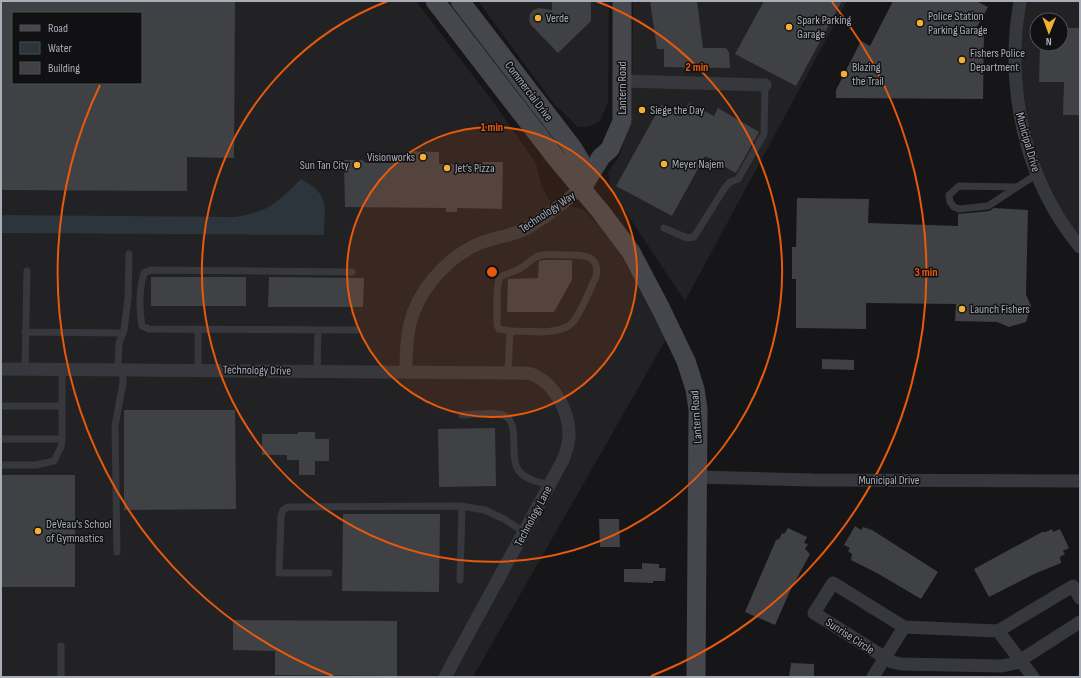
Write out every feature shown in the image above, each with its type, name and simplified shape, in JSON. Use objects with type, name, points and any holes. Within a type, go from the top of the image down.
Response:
[{"type":"street","name":"Commercial Drive","points":[[435,1],[556,158]]},
{"type":"street","name":"Commercial Drive","points":[[460,1],[572,147],[580,160],[582,188]]},
{"type":"street","name":"Lantern Road","points":[[582,188],[601,157],[610,149],[617,136],[623,111],[622,1]]},
{"type":"street","name":"Municipal Drive","points":[[1020,1],[1016,41],[1018,112],[1037,174],[1050,203],[1068,232],[1080,247]]},
{"type":"street","points":[[622,81],[765,85]]},
{"type":"street","name":"Lantern Road","points":[[556,158],[582,188],[630,252],[661,309],[686,361],[695,389],[698,409],[696,677]]},
{"type":"street","name":"Technology Way","points":[[406,372],[408,338],[412,317],[419,300],[441,271],[473,246],[514,234],[530,226],[582,188]]},
{"type":"street","name":"Technology Drive","points":[[1,369],[510,373]]},
{"type":"street","name":"Technology Lane","points":[[445,677],[563,460],[569,442],[569,429],[566,416],[556,396],[536,376],[510,373]]},
{"type":"street","name":"Municipal Drive","points":[[697,477],[813,480],[1080,481]]},
{"type":"street","name":"Sunrise Circle","points":[[998,631],[904,627],[833,584],[814,613],[885,658],[901,664],[1002,666],[1020,660],[1080,622]]},
{"type":"street","points":[[1033,677],[998,631],[1074,586],[1080,598]]},
{"type":"street","name":"Sunrise Circle","points":[[873,677],[904,627]]},
{"type":"lane","points":[[664,228],[687,238],[694,237],[698,233],[724,189],[730,182],[738,179],[764,134],[765,85]]},
{"type":"lane","points":[[1014,187],[959,186],[949,195],[949,200],[952,205],[957,208],[980,207],[999,200],[1014,187],[1037,174]]},
{"type":"lane","points":[[117,552],[115,426],[122,390],[119,349],[125,325],[128,299],[129,254]]},
{"type":"lane","points":[[544,254],[582,255],[590,258],[595,263],[597,270],[596,277],[573,322],[565,329],[556,331],[510,330],[499,328],[497,325],[497,291],[499,278],[505,273],[518,269],[537,256],[544,254]]},
{"type":"lane","points":[[352,272],[151,270],[144,273],[142,280],[140,317],[142,326],[149,329],[357,330]]},
{"type":"lane","points":[[25,369],[27,271]]},
{"type":"lane","points":[[198,329],[198,370]]},
{"type":"lane","points":[[317,371],[318,330]]},
{"type":"lane","points":[[510,330],[510,373]]},
{"type":"lane","points":[[25,332],[122,333]]},
{"type":"lane","points":[[1,465],[44,464],[54,461],[61,447],[62,439],[62,369]]},
{"type":"lane","points":[[1,406],[62,406]]},
{"type":"lane","points":[[462,415],[499,414],[506,416],[511,422],[514,433],[514,460],[519,471],[527,478],[549,485]]},
{"type":"lane","points":[[1,439],[62,439]]},
{"type":"lane","points":[[329,574],[279,573],[281,516],[283,510],[288,507],[462,507],[485,510],[504,519],[524,532]]},
{"type":"lane","points":[[460,580],[462,507]]},
{"type":"lane","points":[[61,646],[61,677]]},
{"type":"shaded area","points":[[1,1],[416,1],[494,103],[536,163],[541,185],[551,203],[583,209],[611,238],[668,336],[473,677],[1,677]]},
{"type":"shaded area","points":[[478,1],[609,1],[608,103],[599,122],[588,127],[578,127],[554,104]]},
{"type":"shaded area","points":[[633,1],[847,1],[685,301],[611,190],[608,173],[619,156],[629,126],[632,110]]},
{"type":"shaded area","points":[[1022,1],[1080,1],[1080,243],[1052,202],[1021,111]]},
{"type":"water","points":[[301,179],[317,191],[324,202],[324,235],[1,233],[1,215],[235,217],[247,215],[272,205]]},
{"type":"building","points":[[1,1],[235,1],[234,158],[187,157],[187,191],[1,190]]},
{"type":"building","points":[[552,1],[591,1],[591,21],[558,53],[531,25],[529,20],[530,14],[533,10],[539,8],[552,10]]},
{"type":"building","points":[[650,1],[697,1],[703,48],[726,48],[729,52],[730,68],[664,67],[664,49],[657,49]]},
{"type":"building","name":"Spark Parking Garage","points":[[764,1],[842,1],[796,86],[735,54]]},
{"type":"building","name":"Fishers Police Department","points":[[893,1],[976,1],[988,7],[977,27],[984,27],[983,99],[836,98],[836,90],[861,41],[870,46]]},
{"type":"building","points":[[1069,28],[1080,28],[1080,115],[1063,115],[1064,82],[1039,82],[1040,52],[1069,52]]},
{"type":"building","name":"Meyer Najem","points":[[689,103],[714,116],[718,108],[759,132],[736,173],[705,156],[672,216],[616,186],[661,105],[682,116]]},
{"type":"building","points":[[407,151],[439,152],[439,164],[480,165],[484,162],[503,162],[502,209],[457,208],[457,212],[446,212],[446,208],[345,207],[344,160],[362,160],[366,163],[397,163],[397,161],[406,161]]},
{"type":"building","points":[[797,198],[869,199],[868,223],[958,226],[958,214],[989,211],[994,208],[1028,210],[1026,294],[1031,306],[1026,322],[1009,327],[997,322],[955,321],[956,304],[866,303],[866,329],[796,328],[796,279],[792,279],[792,247],[796,247]]},
{"type":"building","points":[[572,260],[572,280],[554,312],[507,312],[508,279],[538,278],[539,261]]},
{"type":"building","points":[[151,277],[246,277],[246,306],[151,306]]},
{"type":"building","points":[[269,277],[364,278],[363,307],[268,307]]},
{"type":"building","points":[[822,359],[854,360],[854,370],[822,369]]},
{"type":"building","points":[[124,410],[235,410],[236,509],[124,510]]},
{"type":"building","points":[[495,428],[496,486],[439,487],[438,429]]},
{"type":"building","points":[[298,432],[315,432],[315,439],[329,439],[329,461],[315,461],[315,475],[299,475],[299,460],[287,460],[287,455],[262,455],[262,434],[298,434]]},
{"type":"building","name":"DeVeau's School of Gymnastics","points":[[1,475],[75,475],[75,587],[1,587]]},
{"type":"building","points":[[343,514],[440,514],[439,592],[342,591]]},
{"type":"building","points":[[599,519],[619,519],[620,547],[600,547]]},
{"type":"building","points":[[855,526],[861,530],[863,527],[872,530],[938,572],[921,599],[877,573],[851,560],[852,554],[848,551],[850,548],[844,545]]},
{"type":"building","points":[[788,528],[807,537],[804,543],[808,544],[805,549],[810,554],[790,591],[775,625],[745,612],[776,540],[779,539],[782,533],[784,534]]},
{"type":"building","points":[[1052,529],[1053,532],[1060,529],[1069,548],[1063,551],[1065,554],[1060,557],[1061,563],[1034,574],[989,597],[974,569],[1042,532]]},
{"type":"building","points":[[642,563],[659,564],[659,568],[666,568],[665,581],[653,581],[653,583],[624,582],[624,569],[642,569]]},
{"type":"building","points":[[233,620],[397,621],[397,676],[275,675],[275,651],[233,650]]},
{"type":"building","points":[[791,663],[814,664],[814,677],[789,677]]},
{"type":"place","name":"Verde","points":[[538,18]]},
{"type":"place","name":"Police Station Parking Garage","points":[[920,23]]},
{"type":"place","name":"Spark Parking Garage","points":[[789,27]]},
{"type":"place","name":"Fishers Police Department","points":[[962,60]]},
{"type":"place","name":"Blazing the Trail","points":[[844,74]]},
{"type":"place","name":"Siege the Day","points":[[642,110]]},
{"type":"place","name":"Visionworks","points":[[423,157]]},
{"type":"place","name":"Meyer Najem","points":[[664,164]]},
{"type":"place","name":"Sun Tan City","points":[[357,165]]},
{"type":"place","name":"Jet's Pizza","points":[[447,168]]},
{"type":"place","name":"Launch Fishers","points":[[962,309]]},
{"type":"place","name":"DeVeau's School of Gymnastics","points":[[38,531]]}]
